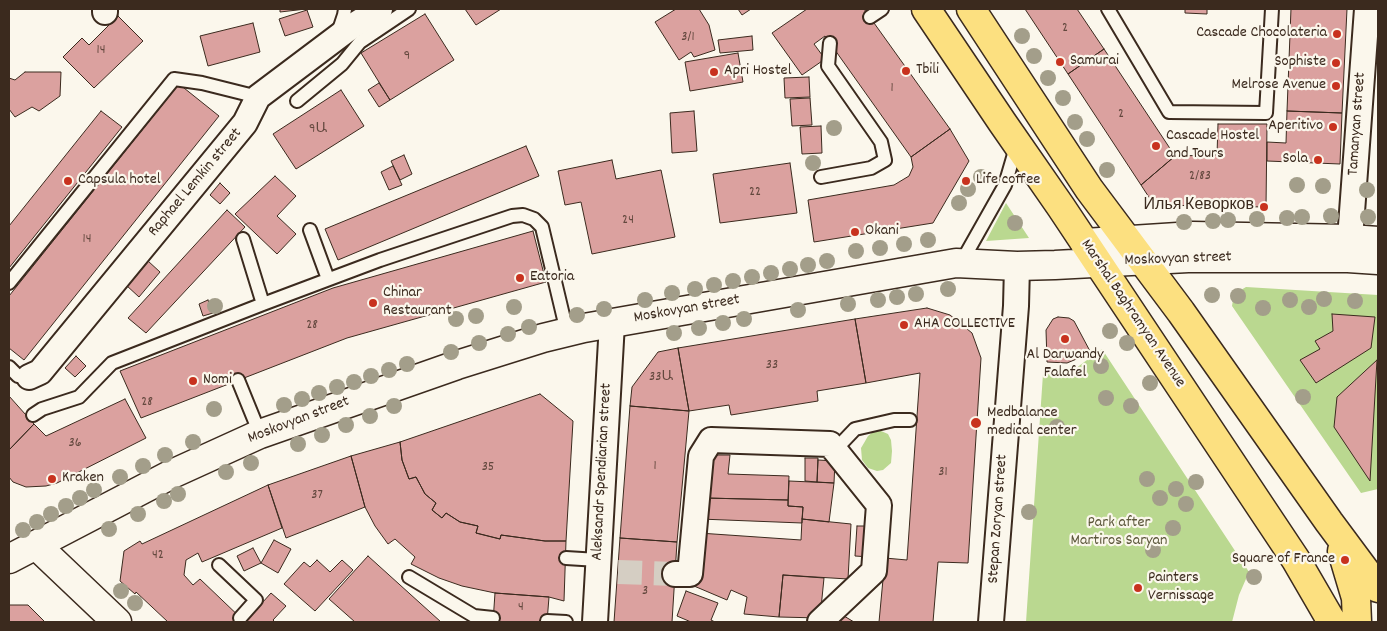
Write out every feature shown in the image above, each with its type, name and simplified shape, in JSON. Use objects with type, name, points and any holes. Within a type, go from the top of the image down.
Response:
[{"type":"main road","name":"Marshal Baghramyan Avenue","points":[[926,9],[1296,560],[1332,622]]},
{"type":"main road","points":[[971,9],[1089,189],[1287,460],[1330,522],[1345,559],[1367,604]]},
{"type":"main road","name":"Moskovyan street","points":[[1135,251],[1193,236],[1378,240]]},
{"type":"main road","name":"Moskovyan street","points":[[9,559],[172,474],[260,434],[439,371],[567,332],[956,263],[1017,266],[1091,253],[1135,251],[1188,258],[1348,258],[1378,260]]},
{"type":"main road","points":[[36,545],[116,622]]},
{"type":"main road","points":[[1296,560],[1328,582],[1367,604]]},
{"type":"street","name":"Raphael Lemkin street","points":[[19,372],[40,372],[245,123],[258,97],[351,27],[380,9]]},
{"type":"street","name":"Tamanyan street","points":[[1350,238],[1367,9]]},
{"type":"street","name":"Stepan Zoryan street","points":[[991,622],[1016,306],[1017,266]]},
{"type":"street","name":"Aleksandr Spendiarian street","points":[[595,622],[605,568],[612,323]]},
{"type":"street","points":[[675,574],[690,574],[700,456],[711,440],[830,444],[879,505],[874,571],[820,622]]},
{"type":"lane","points":[[334,40],[341,28],[345,9]]},
{"type":"lane","points":[[297,101],[342,64],[360,42],[410,9]]},
{"type":"lane","points":[[870,17],[882,9]]},
{"type":"lane","points":[[1108,9],[1170,112],[1266,113],[1272,9]]},
{"type":"lane","points":[[821,177],[871,168],[884,160],[881,142],[828,66],[830,43]]},
{"type":"lane","points":[[9,283],[174,79],[202,83],[258,97]]},
{"type":"lane","points":[[962,263],[1005,185],[1017,144]]},
{"type":"lane","points":[[33,415],[42,409],[79,397],[112,363],[216,328],[263,304],[328,279],[512,216],[524,216],[534,220],[542,227],[567,332]]},
{"type":"lane","points":[[310,230],[328,279]]},
{"type":"lane","points":[[243,239],[263,304]]},
{"type":"lane","points":[[238,380],[260,434]]},
{"type":"lane","points":[[835,450],[855,429],[894,420],[910,420]]},
{"type":"lane","points":[[566,558],[605,568]]},
{"type":"lane","points":[[219,565],[256,600],[240,618]]},
{"type":"lane","points":[[409,577],[474,616],[493,618]]},
{"type":"lane","points":[[548,621],[566,622]]},
{"type":"green space","points":[[1006,203],[1029,238],[986,241]]},
{"type":"green space","points":[[1246,287],[1378,295],[1378,489],[1361,493],[1232,306],[1234,294]]},
{"type":"green space","name":"Park after Martiros Saryan","points":[[1102,349],[1249,572],[1239,595],[1232,622],[1026,622],[1043,374],[1068,374]]},
{"type":"green space","points":[[874,431],[888,434],[891,440],[892,451],[891,463],[883,470],[877,471],[868,468],[862,460],[861,448],[868,436]]},
{"type":"building","points":[[280,9],[306,9],[280,12]]},
{"type":"building","points":[[465,9],[501,9],[476,25]]},
{"type":"building","points":[[676,9],[699,9],[709,25],[715,50],[694,57],[691,52],[679,60],[655,22]]},
{"type":"building","points":[[738,9],[751,9],[742,15]]},
{"type":"building","points":[[807,9],[864,9],[950,129],[911,157],[825,36],[814,44],[825,59],[802,75],[772,33]]},
{"type":"building","points":[[1025,9],[1077,9],[1104,49],[1068,74]]},
{"type":"building","points":[[1185,9],[1207,9],[1207,14],[1185,13]]},
{"type":"building","points":[[1291,9],[1347,9],[1342,113],[1287,111]]},
{"type":"building","points":[[307,10],[313,27],[285,36],[279,19]]},
{"type":"building","points":[[425,14],[454,60],[390,100],[361,53]]},
{"type":"building","points":[[118,16],[143,41],[94,88],[63,57],[82,38],[89,45]]},
{"type":"building","points":[[253,23],[260,52],[208,66],[200,36]]},
{"type":"building","points":[[752,36],[753,50],[720,53],[718,40]]},
{"type":"building","points":[[1104,49],[1175,156],[1141,185],[1068,74]]},
{"type":"building","points":[[738,53],[743,82],[690,91],[685,62]]},
{"type":"building","points":[[25,72],[61,72],[60,96],[39,111],[32,107],[15,117],[9,109],[9,78],[15,80]]},
{"type":"building","points":[[809,77],[810,97],[785,98],[784,78]]},
{"type":"building","points":[[379,83],[390,100],[379,107],[368,90]]},
{"type":"building","points":[[179,84],[219,116],[24,360],[9,348],[9,296]]},
{"type":"building","points":[[341,90],[364,126],[296,169],[273,134]]},
{"type":"building","points":[[810,98],[812,125],[792,126],[790,99]]},
{"type":"building","points":[[101,111],[122,127],[9,268],[9,226]]},
{"type":"building","points":[[694,111],[697,151],[672,153],[670,113]]},
{"type":"building","points":[[1287,111],[1342,113],[1340,164],[1267,161],[1267,142],[1286,143]]},
{"type":"building","points":[[1218,124],[1267,124],[1266,207],[1154,205],[1141,185],[1175,156],[1217,155]]},
{"type":"building","points":[[821,126],[822,153],[802,154],[800,127]]},
{"type":"building","points":[[950,129],[969,161],[933,223],[814,242],[808,200],[894,185],[909,176],[913,167],[911,157]]},
{"type":"building","points":[[526,146],[539,176],[338,260],[325,229]]},
{"type":"building","points":[[404,155],[412,174],[400,180],[391,161]]},
{"type":"building","points":[[612,160],[616,179],[661,170],[675,237],[592,254],[581,202],[565,205],[558,171]]},
{"type":"building","points":[[790,163],[797,213],[720,223],[713,174]]},
{"type":"building","points":[[393,166],[402,185],[389,190],[381,172]]},
{"type":"building","points":[[275,176],[296,196],[277,216],[296,234],[277,254],[235,214]]},
{"type":"building","points":[[220,183],[230,193],[220,204],[210,195]]},
{"type":"building","points":[[227,210],[245,227],[146,333],[128,318]]},
{"type":"building","points":[[533,231],[546,282],[347,338],[141,418],[120,371],[333,288]]},
{"type":"building","points":[[148,261],[160,272],[139,297],[126,285]]},
{"type":"building","points":[[208,300],[213,313],[203,316],[199,304]]},
{"type":"building","points":[[927,308],[950,315],[972,333],[981,358],[968,563],[938,562],[933,622],[879,622],[885,558],[907,560],[920,373],[866,383],[855,319]]},
{"type":"building","points":[[1332,314],[1375,317],[1371,348],[1316,383],[1300,360],[1320,349],[1315,341],[1333,331]]},
{"type":"building","points":[[1058,317],[1069,318],[1074,321],[1091,353],[1067,363],[1047,362],[1046,330],[1053,319]]},
{"type":"building","points":[[855,319],[866,383],[817,391],[818,401],[731,415],[729,405],[689,411],[678,348]]},
{"type":"building","points":[[678,348],[689,411],[630,406],[632,387],[658,352]]},
{"type":"building","points":[[76,356],[86,366],[75,377],[65,368]]},
{"type":"building","points":[[1377,360],[1370,481],[1334,427],[1337,397]]},
{"type":"building","points":[[540,394],[573,421],[566,541],[545,541],[501,535],[500,539],[476,533],[478,526],[460,522],[446,513],[442,518],[432,510],[436,503],[425,494],[416,477],[409,479],[402,460],[400,442]]},
{"type":"building","points":[[9,396],[34,424],[9,450]]},
{"type":"building","points":[[125,399],[146,438],[57,483],[46,486],[26,487],[13,482],[9,477],[9,450],[34,424],[46,436]]},
{"type":"building","points":[[630,406],[689,411],[677,542],[620,538]]},
{"type":"building","points":[[400,442],[402,460],[409,479],[416,477],[425,494],[436,503],[432,510],[442,518],[446,513],[460,522],[478,526],[476,533],[500,539],[501,535],[545,541],[566,541],[564,601],[549,597],[495,593],[462,586],[439,578],[411,564],[415,557],[395,539],[388,544],[375,526],[365,507],[351,456]]},
{"type":"building","points":[[707,455],[730,455],[728,474],[789,476],[788,500],[705,498]]},
{"type":"building","points":[[351,456],[365,507],[286,538],[268,485]]},
{"type":"building","points":[[805,458],[818,458],[817,482],[805,481]]},
{"type":"building","points":[[818,460],[835,461],[834,483],[817,482]]},
{"type":"building","points":[[789,481],[834,483],[829,522],[802,519],[803,507],[788,506]]},
{"type":"building","points":[[268,485],[282,528],[202,562],[198,553],[186,560],[184,575],[193,585],[200,579],[245,622],[168,622],[136,592],[135,594],[120,581],[124,551],[140,541],[142,544]]},
{"type":"building","points":[[705,498],[788,500],[788,506],[803,507],[802,523],[700,519]]},
{"type":"building","points":[[802,519],[851,524],[848,579],[783,575],[779,617],[744,614],[747,597],[731,590],[727,600],[694,586],[699,533],[801,540]]},
{"type":"building","points":[[857,526],[872,526],[870,557],[855,556]]},
{"type":"building","points":[[620,538],[677,542],[672,622],[614,622]]},
{"type":"building","points":[[274,540],[291,549],[278,573],[261,563]]},
{"type":"building","points":[[253,548],[261,563],[244,571],[237,556]]},
{"type":"building","points":[[368,556],[441,622],[355,622],[329,599]]},
{"type":"building","points":[[317,560],[330,572],[342,560],[353,570],[315,611],[284,584],[304,562],[310,567]]},
{"type":"building","points":[[783,575],[824,578],[820,618],[779,617]]},
{"type":"building","points":[[686,591],[718,603],[711,620],[715,622],[691,622],[677,616]]},
{"type":"building","points":[[271,593],[286,606],[273,620],[275,622],[245,622]]},
{"type":"building","points":[[495,593],[549,597],[547,622],[493,622]]},
{"type":"building","points":[[9,605],[28,605],[45,622],[9,622]]},
{"type":"building","points":[[839,613],[854,622],[834,622]]},
{"type":"tunnel","points":[[618,572],[675,574]]},
{"type":"place","name":"Cascade Chocolateria","points":[[1337,34]]},
{"type":"place","name":"Samurai","points":[[1060,62]]},
{"type":"place","name":"Sophiste","points":[[1336,63]]},
{"type":"place","name":"Tbili","points":[[906,71]]},
{"type":"place","name":"Apri Hostel","points":[[714,72]]},
{"type":"place","name":"Melrose Avenue","points":[[1336,86]]},
{"type":"place","name":"Aperitivo","points":[[1333,127]]},
{"type":"place","name":"Cascade Hostel and Tours","points":[[1156,146]]},
{"type":"place","name":"Sola","points":[[1318,160]]},
{"type":"place","name":"Capsula hotel","points":[[68,181]]},
{"type":"place","name":"Life coffee","points":[[966,181]]},
{"type":"place","name":"Илья Кеворков","points":[[1264,207]]},
{"type":"place","name":"Okani","points":[[855,232]]},
{"type":"place","name":"Eatoria","points":[[520,278]]},
{"type":"place","name":"Chinar Restaurant","points":[[373,303]]},
{"type":"place","name":"AHA COLLECTIVE","points":[[904,325]]},
{"type":"place","name":"Al Darwandy Falafel","points":[[1065,339]]},
{"type":"place","name":"Nomi","points":[[193,381]]},
{"type":"place","name":"Medbalance medical center","points":[[976,423]]},
{"type":"place","name":"Kraken","points":[[52,479]]},
{"type":"place","name":"Square of France","points":[[1345,560]]},
{"type":"place","name":"Painters Vernissage","points":[[1138,588]]}]
